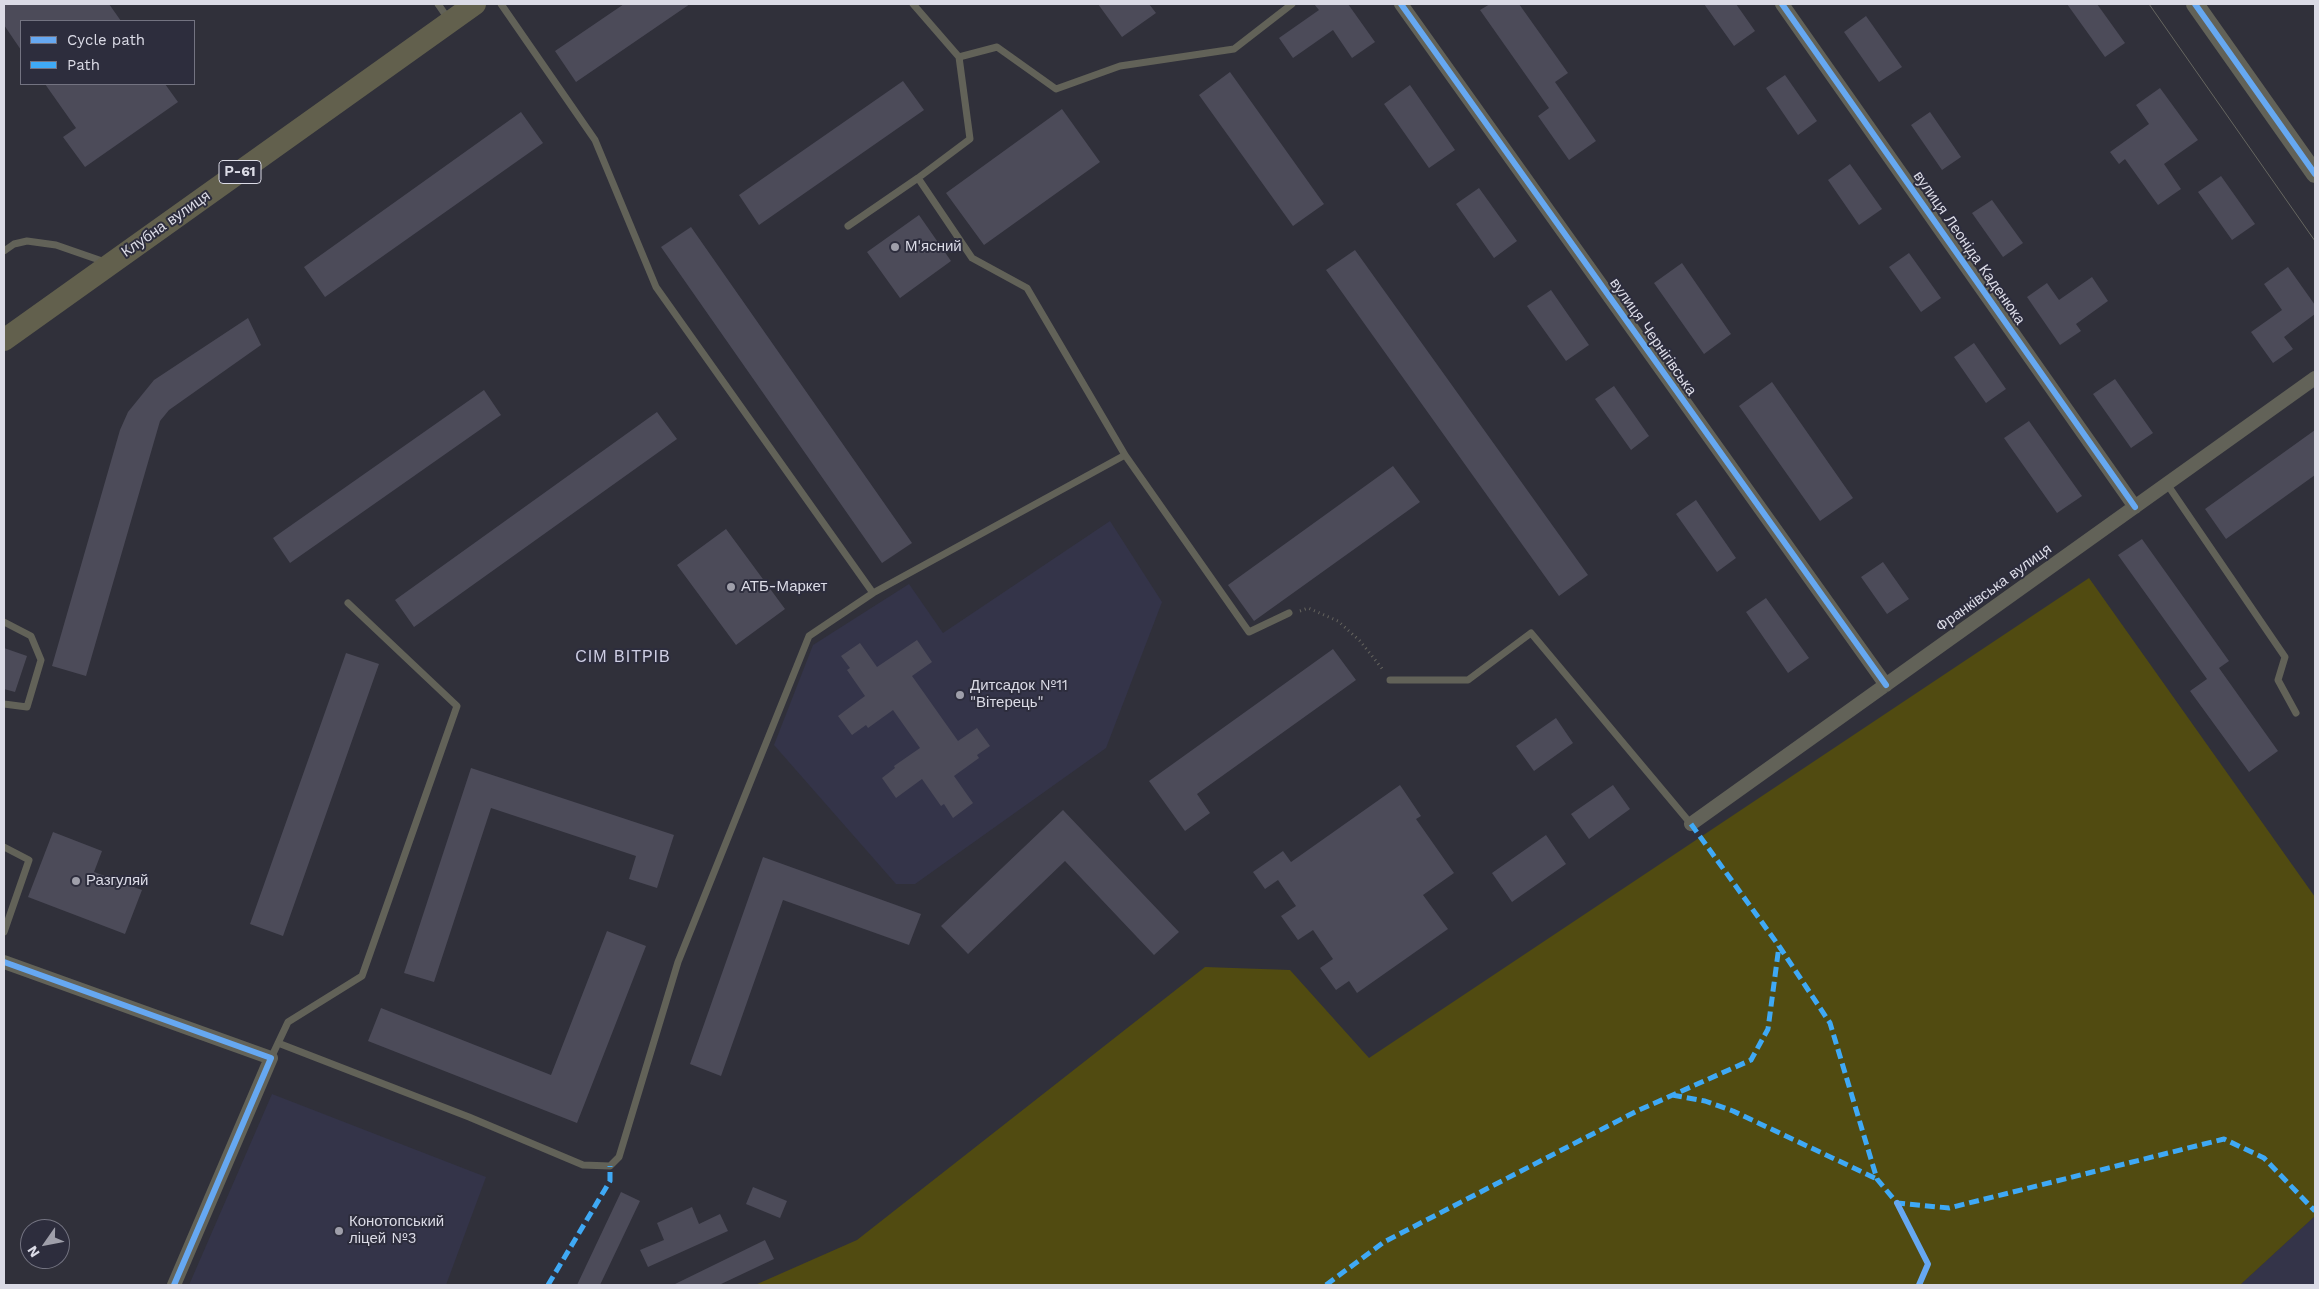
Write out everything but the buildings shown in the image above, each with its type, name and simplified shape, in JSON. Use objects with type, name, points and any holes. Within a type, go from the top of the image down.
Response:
[{"type":"main road","name":"Клубна вулиця","points":[[4,340],[110,264],[444,13],[475,4]]},
{"type":"street","name":"вулиця Чернігівська","points":[[1401,4],[1886,685]]},
{"type":"street","name":"вулиця Леоніда Каденюка","points":[[1782,4],[2135,507]]},
{"type":"street","points":[[2196,4],[2315,174]]},
{"type":"street","name":"Франківська вулиця","points":[[1691,824],[2315,378]]},
{"type":"street","points":[[4,962],[271,1058],[174,1285]]},
{"type":"lane","points":[[501,4],[595,140],[656,287],[873,593]]},
{"type":"lane","points":[[848,226],[918,178],[970,139],[959,57],[913,4]]},
{"type":"lane","points":[[959,57],[997,47],[1056,89],[1120,66],[1234,49],[1292,4]]},
{"type":"lane","points":[[918,178],[972,258],[1027,288],[1125,455],[1249,632],[1289,613]]},
{"type":"lane","points":[[4,251],[14,244],[27,241],[56,245],[110,264]]},
{"type":"lane","points":[[278,1043],[469,1117],[583,1165],[610,1166],[618,1157],[678,962],[809,636],[873,593],[1125,455]]},
{"type":"lane","points":[[2167,484],[2285,657],[2278,680],[2296,713]]},
{"type":"lane","points":[[271,1058],[288,1022],[362,976],[457,706],[348,603]]},
{"type":"lane","points":[[4,622],[31,636],[41,660],[27,707],[4,704]]},
{"type":"lane","points":[[1390,680],[1468,680],[1532,633],[1691,824]]},
{"type":"lane","points":[[4,847],[29,860],[4,932]]},
{"type":"path","points":[[1289,613],[1308,608],[1338,622],[1360,641],[1390,680]]},
{"type":"shaded area","name":"Дитсадок №11 \"Вітерець\"","points":[[1110,521],[1162,602],[1106,748],[915,884],[896,884],[774,745],[813,645],[909,584],[943,633]]},
{"type":"shaded area","points":[[2089,578],[2315,897],[2315,1216],[2240,1285],[755,1285],[857,1240],[1205,967],[1290,970],[1369,1058]]},
{"type":"shaded area","name":"Конотопський ліцей №3","points":[[272,1094],[486,1177],[446,1285],[189,1285]]},
{"type":"shaded area","points":[[2315,1216],[2315,1285],[2240,1285]]},
{"type":"tram line","points":[[2149,4],[2315,241]]},
{"type":"marked path","points":[[1691,824],[1779,946],[1830,1023],[1877,1179],[1897,1203],[1949,1208],[2224,1139],[2264,1158],[2315,1211]]},
{"type":"marked path","points":[[1326,1285],[1384,1242],[1637,1111],[1751,1060],[1768,1029],[1779,946]]},
{"type":"marked path","points":[[1672,1095],[1705,1101],[1733,1111],[1877,1179]]},
{"type":"marked path","points":[[548,1285],[610,1181],[610,1166]]},
{"type":"cycle path","points":[[1401,4],[1886,685]]},
{"type":"cycle path","points":[[1782,4],[2135,507]]},
{"type":"cycle path","points":[[2195,4],[2315,174]]},
{"type":"cycle path","points":[[4,962],[271,1058],[174,1285]]},
{"type":"cycle path","points":[[1897,1203],[1928,1264],[1919,1285]]},
{"type":"place","name":"М'ясний","points":[[895,247]]},
{"type":"place","name":"АТБ-Маркет","points":[[731,587]]},
{"type":"place","name":"Дитсадок №11 \"Вітерець\"","points":[[960,695]]},
{"type":"place","name":"Разгуляй","points":[[76,881]]},
{"type":"place","name":"Конотопський ліцей №3","points":[[339,1231]]},
{"type":"district","name":"СІМ ВІТРІВ","points":[[623,657]]}]
